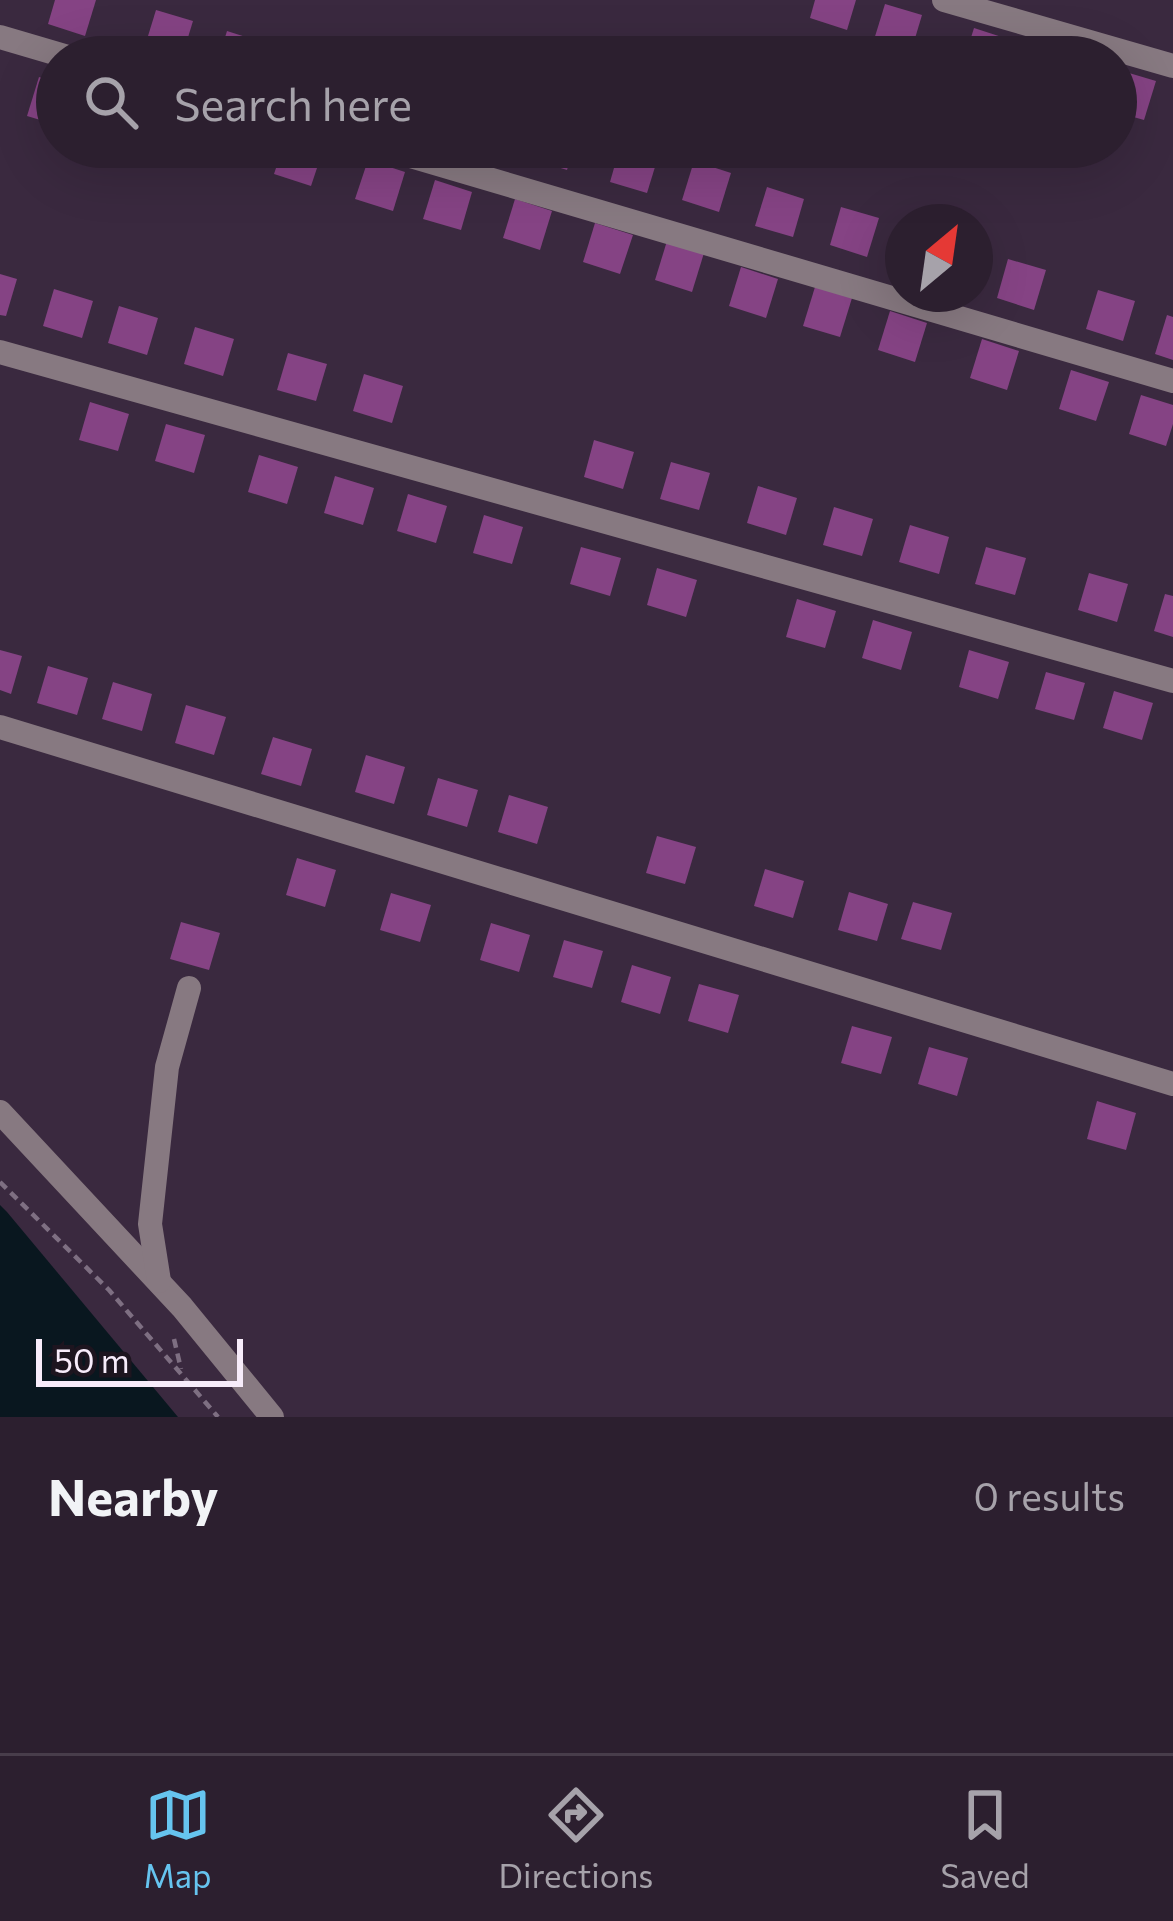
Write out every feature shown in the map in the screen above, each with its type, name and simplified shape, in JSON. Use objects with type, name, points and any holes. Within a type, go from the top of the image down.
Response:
[{"type":"street","points":[[948,0],[1071,36]]},
{"type":"street","points":[[0,38],[36,48]]},
{"type":"street","points":[[1137,55],[1173,66]]},
{"type":"street","points":[[451,168],[1173,381]]},
{"type":"street","points":[[0,352],[1173,681]]},
{"type":"street","points":[[0,727],[1173,1084]]},
{"type":"street","points":[[160,1283],[150,1224],[166,1067],[189,988]]},
{"type":"street","points":[[0,1112],[160,1283],[272,1417]]},
{"type":"path","points":[[0,1182],[110,1290],[218,1417]]},
{"type":"shaded area","points":[[0,1205],[7,1212],[178,1417],[0,1417]]},
{"type":"building","points":[[55,0],[96,0],[85,36],[48,24]]},
{"type":"building","points":[[815,0],[856,0],[847,30],[810,18]]},
{"type":"building","points":[[885,4],[922,15],[916,36],[875,36]]},
{"type":"building","points":[[156,10],[193,21],[188,36],[148,36]]},
{"type":"building","points":[[974,28],[999,36],[972,36]]},
{"type":"building","points":[[1137,75],[1156,81],[1144,120],[1137,118]]},
{"type":"building","points":[[36,87],[36,119],[27,116]]},
{"type":"building","points":[[276,168],[317,168],[311,186],[274,174]]},
{"type":"building","points":[[365,168],[405,172],[393,211],[355,199]]},
{"type":"building","points":[[614,168],[655,168],[647,193],[610,182]]},
{"type":"building","points":[[692,168],[731,173],[719,212],[682,200]]},
{"type":"building","points":[[435,180],[472,192],[461,230],[423,219]]},
{"type":"building","points":[[767,187],[804,199],[793,237],[755,226]]},
{"type":"building","points":[[515,199],[552,211],[540,250],[503,238]]},
{"type":"building","points":[[841,207],[879,218],[867,257],[830,245]]},
{"type":"building","points":[[595,223],[633,235],[620,274],[583,262]]},
{"type":"building","points":[[667,241],[704,253],[692,292],[655,280]]},
{"type":"building","points":[[1008,259],[1046,270],[1034,310],[997,298]]},
{"type":"building","points":[[741,267],[778,279],[766,318],[729,306]]},
{"type":"building","points":[[0,274],[17,279],[6,316],[0,315]]},
{"type":"building","points":[[815,287],[852,298],[840,337],[803,326]]},
{"type":"building","points":[[54,289],[93,301],[82,338],[43,326]]},
{"type":"building","points":[[1098,290],[1135,301],[1123,341],[1086,329]]},
{"type":"building","points":[[119,306],[158,318],[147,355],[108,343]]},
{"type":"building","points":[[890,312],[927,323],[915,362],[878,350]]},
{"type":"building","points":[[1167,315],[1173,317],[1173,360],[1155,354]]},
{"type":"building","points":[[195,327],[234,339],[223,376],[184,364]]},
{"type":"building","points":[[982,339],[1019,351],[1007,390],[970,378]]},
{"type":"building","points":[[288,353],[327,364],[316,401],[277,390]]},
{"type":"building","points":[[1071,370],[1109,382],[1096,421],[1059,409]]},
{"type":"building","points":[[364,374],[403,386],[392,423],[353,411]]},
{"type":"building","points":[[1141,395],[1173,405],[1166,446],[1129,434]]},
{"type":"building","points":[[90,402],[129,414],[118,451],[79,440]]},
{"type":"building","points":[[166,424],[205,435],[194,473],[155,461]]},
{"type":"building","points":[[594,440],[634,452],[623,489],[584,477]]},
{"type":"building","points":[[259,455],[298,467],[287,504],[248,492]]},
{"type":"building","points":[[671,462],[710,473],[699,510],[660,499]]},
{"type":"building","points":[[335,476],[374,488],[363,525],[324,513]]},
{"type":"building","points":[[758,486],[797,498],[786,535],[747,523]]},
{"type":"building","points":[[408,494],[447,506],[436,543],[397,531]]},
{"type":"building","points":[[834,507],[873,519],[862,556],[823,545]]},
{"type":"building","points":[[484,515],[523,527],[512,564],[473,553]]},
{"type":"building","points":[[910,525],[949,537],[939,574],[899,562]]},
{"type":"building","points":[[581,547],[621,558],[610,596],[570,584]]},
{"type":"building","points":[[986,547],[1026,558],[1015,595],[975,584]]},
{"type":"building","points":[[657,568],[697,580],[686,617],[647,605]]},
{"type":"building","points":[[1089,573],[1128,584],[1117,622],[1078,610]]},
{"type":"building","points":[[1165,594],[1173,596],[1173,637],[1154,631]]},
{"type":"building","points":[[797,599],[836,611],[825,648],[786,637]]},
{"type":"building","points":[[873,620],[912,632],[901,670],[862,658]]},
{"type":"building","points":[[0,650],[22,656],[11,694],[0,690]]},
{"type":"building","points":[[969,650],[1009,662],[998,699],[959,687]]},
{"type":"building","points":[[48,666],[88,678],[77,715],[37,703]]},
{"type":"building","points":[[1046,672],[1085,683],[1074,720],[1035,709]]},
{"type":"building","points":[[113,682],[152,694],[142,731],[102,719]]},
{"type":"building","points":[[1114,691],[1153,703],[1142,740],[1103,728]]},
{"type":"building","points":[[186,705],[226,717],[214,755],[175,743]]},
{"type":"building","points":[[273,737],[312,749],[301,786],[261,774]]},
{"type":"building","points":[[366,755],[405,767],[394,804],[355,792]]},
{"type":"building","points":[[438,778],[478,790],[467,827],[427,815]]},
{"type":"building","points":[[509,795],[548,807],[537,844],[498,832]]},
{"type":"building","points":[[657,836],[696,847],[685,884],[646,873]]},
{"type":"building","points":[[297,858],[336,870],[325,907],[286,895]]},
{"type":"building","points":[[765,869],[804,881],[793,918],[754,906]]},
{"type":"building","points":[[849,892],[888,904],[877,941],[838,930]]},
{"type":"building","points":[[391,893],[431,905],[420,942],[380,930]]},
{"type":"building","points":[[913,902],[952,913],[941,950],[901,939]]},
{"type":"building","points":[[181,922],[220,933],[209,970],[170,959]]},
{"type":"building","points":[[491,923],[530,935],[519,972],[480,960]]},
{"type":"building","points":[[564,940],[603,951],[592,988],[553,977]]},
{"type":"building","points":[[632,965],[671,977],[660,1014],[621,1002]]},
{"type":"building","points":[[699,984],[739,995],[728,1033],[688,1021]]},
{"type":"building","points":[[852,1026],[892,1037],[881,1074],[841,1063]]},
{"type":"building","points":[[929,1047],[968,1058],[957,1096],[918,1084]]},
{"type":"building","points":[[1097,1101],[1136,1113],[1126,1150],[1087,1139]]}]
